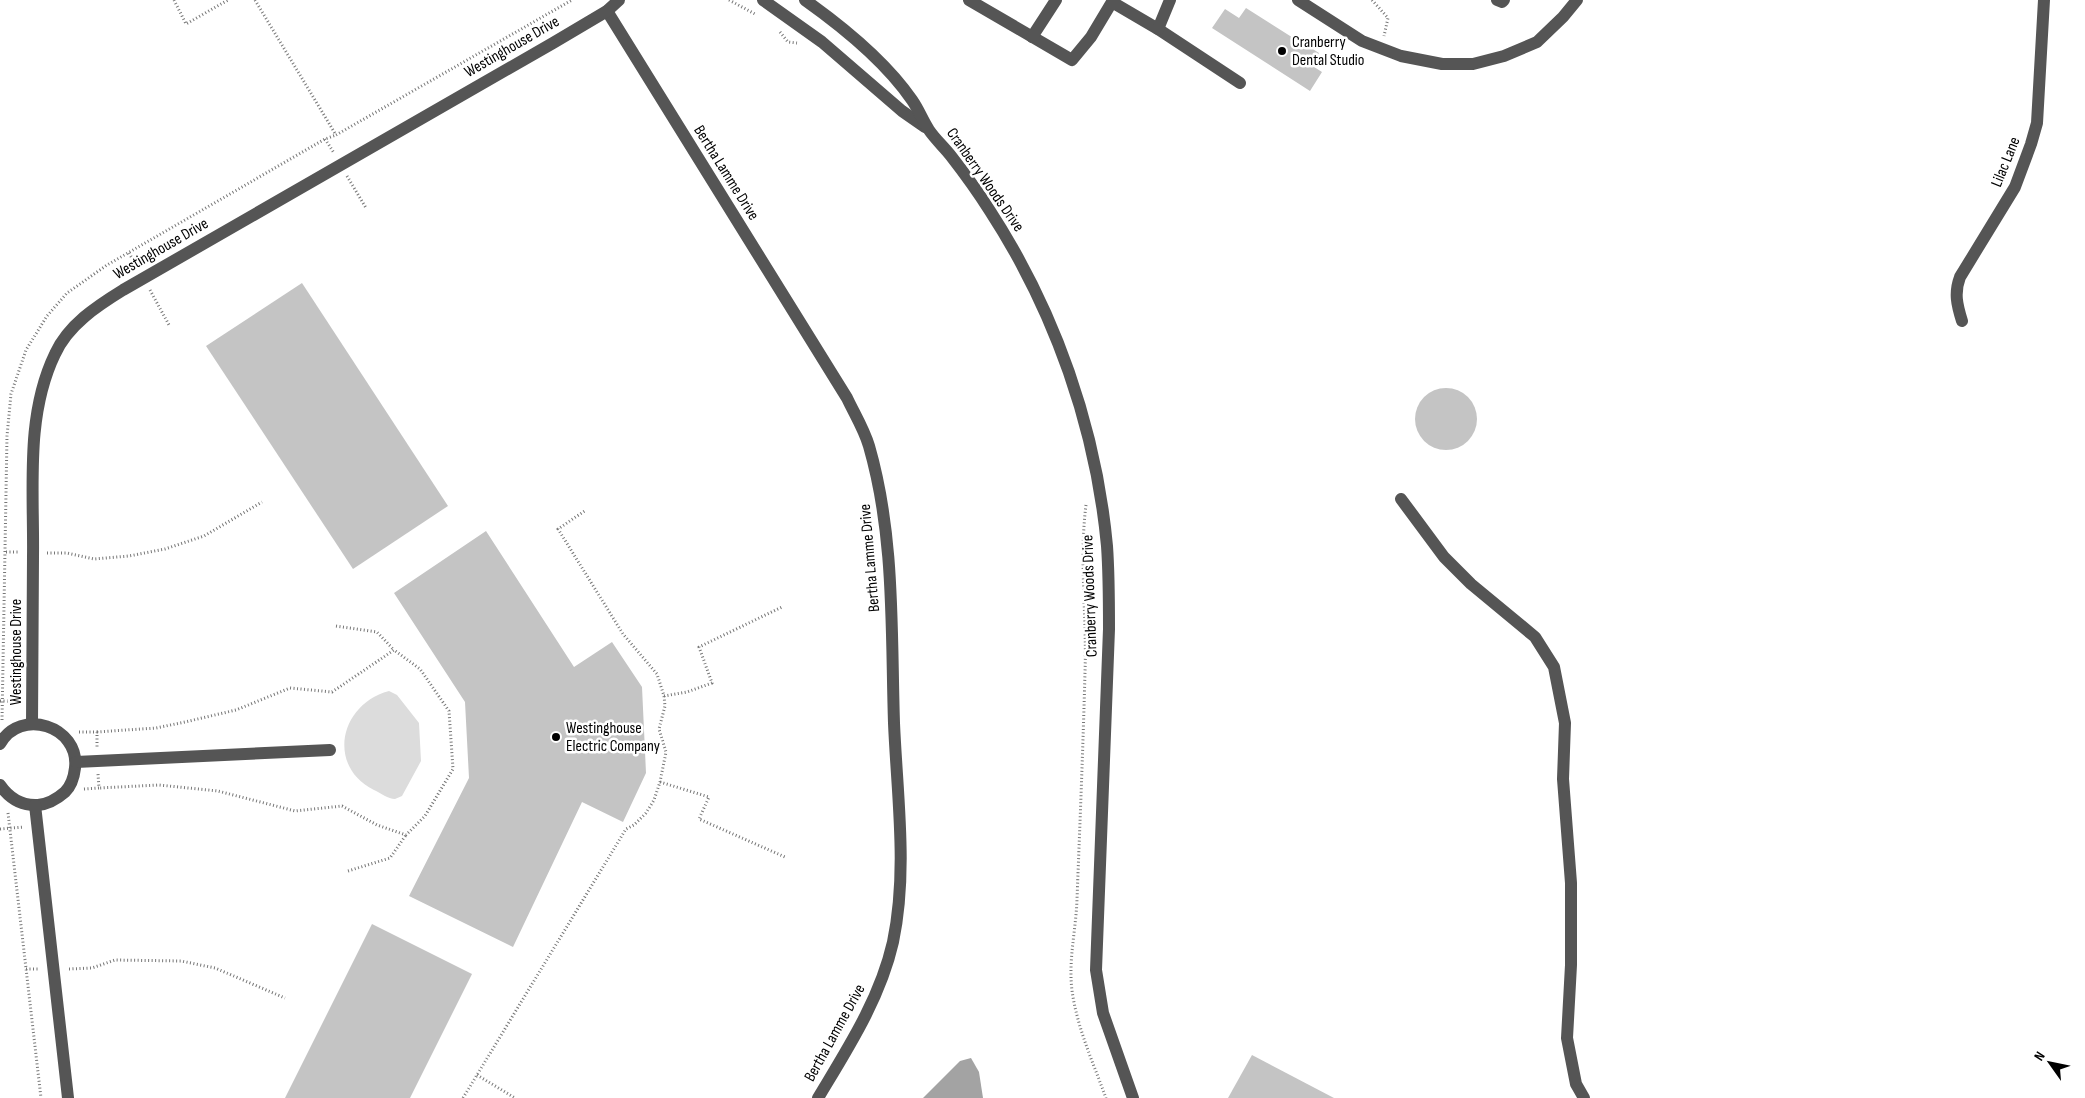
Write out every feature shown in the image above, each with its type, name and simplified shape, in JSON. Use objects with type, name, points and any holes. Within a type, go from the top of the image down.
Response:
[{"type":"street","name":"Westinghouse Drive","points":[[32,724],[32,490],[36,413],[55,353],[76,325],[101,304],[123,290],[607,11],[619,0]]},
{"type":"street","name":"Cranberry Woods Drive","points":[[763,0],[822,42],[902,111],[929,130]]},
{"type":"street","name":"Cranberry Woods Drive","points":[[806,0],[854,38],[892,76],[912,100],[929,130],[952,157],[990,211],[1034,290],[1076,392],[1091,449],[1107,547],[1109,611],[1096,970],[1103,1013],[1133,1098]]},
{"type":"street","points":[[969,0],[1072,60],[1091,37],[1110,1],[1158,29],[1240,83]]},
{"type":"street","points":[[1032,37],[1056,0]]},
{"type":"street","points":[[1158,29],[1170,0]]},
{"type":"street","points":[[1298,0],[1362,41],[1400,56],[1442,64],[1474,64],[1504,56],[1537,42],[1563,17],[1577,0]]},
{"type":"street","points":[[1497,0],[1502,2],[1504,0]]},
{"type":"street","name":"Lilac Lane","points":[[1962,321],[1957,304],[1956,288],[1960,277],[2015,187],[2037,123],[2044,0]]},
{"type":"street","name":"Bertha Lamme Drive","points":[[607,11],[847,398],[868,444],[879,486],[887,530],[892,619],[901,852],[898,901],[893,942],[879,986],[866,1018],[818,1098]]},
{"type":"street","points":[[1401,499],[1444,557],[1471,584],[1535,637],[1554,667],[1565,723],[1563,779],[1571,883],[1571,965],[1567,1038],[1576,1084],[1584,1098]]},
{"type":"street","name":"Westinghouse Drive","points":[[0,744],[13,729],[41,723],[54,728],[66,736],[73,749],[76,762]]},
{"type":"street","points":[[0,785],[16,801],[44,805],[58,799],[68,789],[74,776],[76,762],[330,750]]},
{"type":"street","points":[[36,805],[68,1098]]},
{"type":"path","points":[[174,0],[186,24],[228,0]]},
{"type":"path","points":[[255,0],[336,135]]},
{"type":"path","points":[[0,722],[3,720],[4,701],[7,436],[11,394],[26,350],[48,316],[68,294],[107,265],[325,139],[336,135],[572,0]]},
{"type":"path","points":[[1372,0],[1388,18],[1382,49]]},
{"type":"path","points":[[6,552],[67,553],[94,558],[129,556],[164,549],[204,536],[262,502]]},
{"type":"path","points":[[1086,502],[1082,538],[1086,635],[1079,848],[1076,916],[1070,960],[1073,996],[1080,1023],[1106,1098]]},
{"type":"path","points":[[463,1098],[626,829],[634,825],[646,813],[654,800],[660,782],[666,752],[659,729],[665,706],[657,674],[623,634],[558,529],[586,510]]},
{"type":"path","points":[[664,696],[687,692],[712,683],[699,647],[782,607]]},
{"type":"path","points":[[336,626],[377,632],[394,650]]},
{"type":"path","points":[[660,782],[709,797],[699,819],[785,857]]},
{"type":"path","points":[[8,810],[41,1098]]},
{"type":"path","points":[[348,871],[390,858],[406,835]]},
{"type":"path","points":[[26,969],[92,968],[115,960],[181,961],[215,968],[285,998]]},
{"type":"path","points":[[477,1075],[515,1098]]},
{"type":"shaded area","points":[[389,691],[397,695],[419,723],[421,761],[402,796],[395,799],[374,790],[359,779],[349,766],[345,752],[345,736],[350,722],[359,709],[372,698]]},
{"type":"shaded area","points":[[971,1058],[979,1072],[983,1098],[923,1098],[960,1061]]},
{"type":"building","name":"Cranberry Dental Studio","points":[[1246,8],[1298,41],[1296,43],[1306,49],[1308,46],[1319,53],[1311,65],[1322,72],[1310,91],[1212,28],[1225,9],[1239,18]]},
{"type":"building","points":[[302,283],[448,506],[353,569],[206,346]]},
{"type":"building","points":[[1446,388],[1458,390],[1468,397],[1475,407],[1477,419],[1475,431],[1468,441],[1458,448],[1446,450],[1434,448],[1424,441],[1417,431],[1415,419],[1417,407],[1424,397],[1434,390]]},
{"type":"building","name":"Westinghouse Electric Company","points":[[486,531],[574,667],[612,642],[642,687],[646,773],[623,822],[582,802],[513,947],[409,896],[469,778],[465,702],[394,593]]},
{"type":"building","points":[[372,924],[472,974],[410,1098],[285,1098]]},
{"type":"building","points":[[1252,1055],[1334,1098],[1228,1098]]},
{"type":"place","name":"Cranberry Dental Studio","points":[[1282,51]]},
{"type":"place","name":"Westinghouse Electric Company","points":[[556,737]]}]
